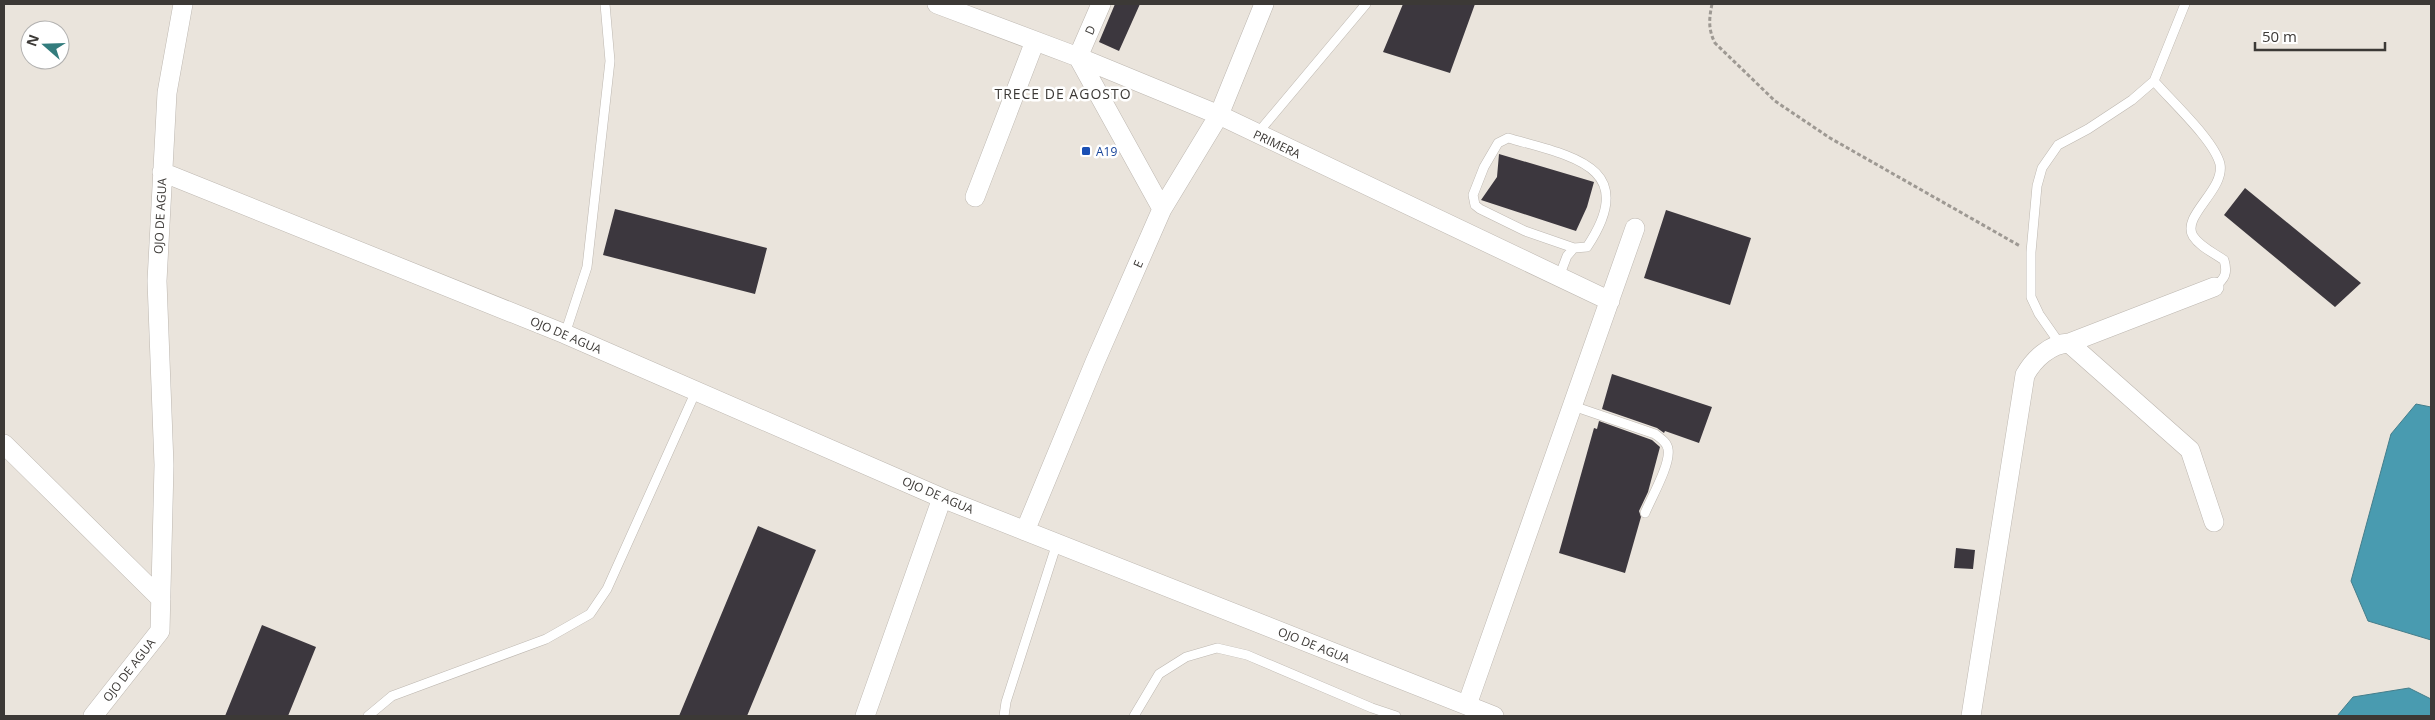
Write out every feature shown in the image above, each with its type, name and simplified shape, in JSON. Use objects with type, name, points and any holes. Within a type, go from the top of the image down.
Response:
[{"type":"street","points":[[162,172],[168,93],[183,4]]},
{"type":"street","name":"PRIMERA","points":[[937,4],[1035,40],[1219,115],[1610,301]]},
{"type":"street","name":"D","points":[[1078,57],[1101,4]]},
{"type":"street","name":"E","points":[[1025,531],[1095,362],[1162,209],[1219,115],[1264,4]]},
{"type":"street","points":[[975,197],[1035,40]]},
{"type":"street","points":[[1078,57],[1162,209]]},
{"type":"street","name":"OJO DE AGUA","points":[[93,716],[160,632],[164,465],[157,281],[162,172],[565,334],[942,498],[1494,716]]},
{"type":"street","points":[[1467,705],[1635,228]]},
{"type":"street","points":[[1971,716],[2026,375],[2031,365],[2064,343],[2214,287]]},
{"type":"street","points":[[2064,343],[2190,450],[2214,522]]},
{"type":"street","points":[[4,444],[161,600]]},
{"type":"street","points":[[865,716],[942,498]]},
{"type":"lane","points":[[565,334],[587,267],[610,61],[605,4]]},
{"type":"lane","points":[[1257,134],[1366,4]]},
{"type":"lane","points":[[2064,343],[2039,314],[2031,296],[2031,252],[2037,186],[2042,168],[2058,145],[2088,129],[2125,105],[2154,81],[2186,4]]},
{"type":"lane","points":[[2154,81],[2206,139],[2216,153],[2220,167],[2217,184],[2195,216],[2191,229],[2193,236],[2202,245],[2224,260],[2226,274],[2223,280],[2214,287]]},
{"type":"lane","points":[[1559,276],[1567,256],[1574,248],[1588,247],[1598,231],[1608,195],[1605,182],[1591,166],[1554,151],[1508,138],[1498,143],[1484,167],[1473,195],[1475,205],[1525,231],[1574,248]]},
{"type":"lane","points":[[368,716],[392,696],[546,639],[590,614],[607,589],[696,392]]},
{"type":"lane","points":[[1573,406],[1655,434],[1664,441],[1668,448],[1668,459],[1645,513]]},
{"type":"lane","points":[[1004,716],[1006,702],[1057,543]]},
{"type":"lane","points":[[1134,716],[1159,674],[1186,657],[1217,648],[1247,655],[1372,708],[1396,716]]},
{"type":"path","points":[[1712,4],[1709,19],[1710,32],[1715,43],[1775,101],[1830,138],[2031,252]]},
{"type":"water","points":[[2416,404],[2431,407],[2431,640],[2368,621],[2351,581],[2391,434]]},
{"type":"water","points":[[2409,688],[2431,699],[2431,716],[2337,716],[2353,697]]},
{"type":"building","points":[[1115,4],[1140,4],[1119,51],[1099,42]]},
{"type":"building","points":[[1403,4],[1475,4],[1450,73],[1383,52]]},
{"type":"building","points":[[1499,154],[1594,182],[1587,207],[1576,231],[1481,200],[1497,177]]},
{"type":"building","points":[[2245,188],[2361,283],[2335,307],[2224,215]]},
{"type":"building","points":[[615,209],[767,248],[755,294],[603,255]]},
{"type":"building","points":[[1666,210],[1751,238],[1730,305],[1644,278]]},
{"type":"building","points":[[1612,374],[1712,407],[1699,443],[1665,431],[1664,433],[1657,428],[1602,409]]},
{"type":"building","points":[[1599,421],[1652,440],[1660,447],[1648,492],[1639,511],[1641,517],[1625,573],[1559,553],[1594,428],[1597,429]]},
{"type":"building","points":[[758,526],[816,550],[747,716],[679,716]]},
{"type":"building","points":[[1956,548],[1975,550],[1973,569],[1954,568]]},
{"type":"building","points":[[262,625],[316,647],[288,716],[225,716]]},
{"type":"place","name":"A19","points":[[1086,151]]},
{"type":"district","name":"TRECE DE AGOSTO","points":[[1063,93]]}]
